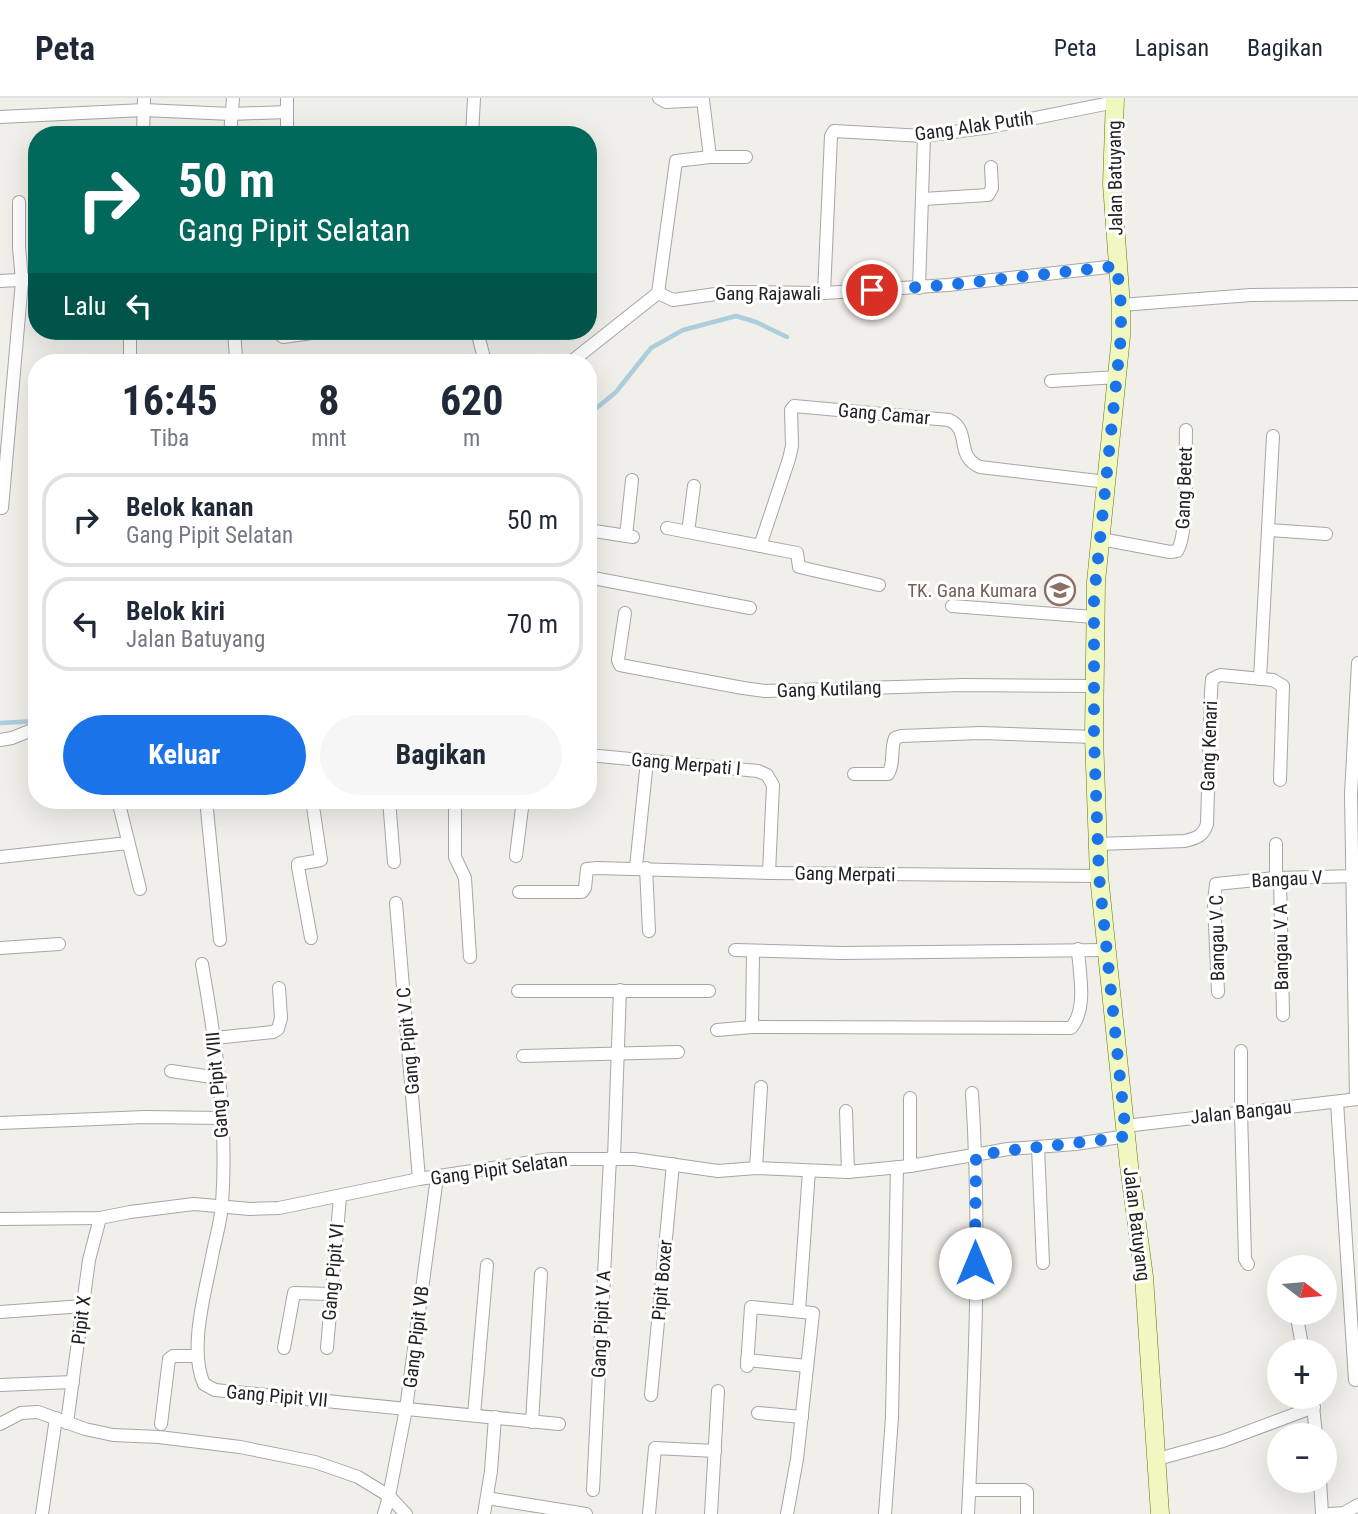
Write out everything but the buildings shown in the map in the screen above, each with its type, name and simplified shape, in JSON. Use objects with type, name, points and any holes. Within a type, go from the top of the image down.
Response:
[{"type":"street","points":[[230,126],[233,98]]},
{"type":"street","points":[[287,98],[287,126]]},
{"type":"street","points":[[472,126],[474,98]]},
{"type":"street","points":[[659,98],[662,102],[710,99],[710,157]]},
{"type":"street","name":"Gang Alak Putih","points":[[824,293],[832,134],[838,131],[924,136],[990,127],[1115,100]]},
{"type":"street","name":"Jalan Batuyang","points":[[1115,100],[1112,174],[1121,305],[1118,377],[1094,617],[1094,737],[1099,876],[1115,1011],[1125,1131],[1144,1278],[1154,1460],[1160,1514]]},
{"type":"street","points":[[143,126],[144,104]]},
{"type":"street","points":[[0,117],[144,104],[231,114],[287,112]]},
{"type":"street","points":[[919,288],[924,136]]},
{"type":"street","points":[[581,354],[658,293],[676,161],[746,157]]},
{"type":"street","points":[[923,199],[988,195],[992,188],[990,167]]},
{"type":"street","points":[[2,508],[22,281],[19,202]]},
{"type":"street","name":"Gang Rajawali","points":[[658,293],[673,300],[730,292],[824,293],[919,288],[1117,266]]},
{"type":"street","points":[[0,281],[28,280]]},
{"type":"street","points":[[1121,305],[1239,296],[1358,294]]},
{"type":"street","points":[[1051,381],[1118,377]]},
{"type":"street","name":"Gang Camar","points":[[760,546],[792,446],[792,407],[948,420],[961,429],[965,456],[980,467],[1107,482]]},
{"type":"street","name":"Gang Betet","points":[[1101,539],[1170,552],[1178,551],[1183,524],[1186,430]]},
{"type":"street","points":[[1260,679],[1273,436]]},
{"type":"street","points":[[597,532],[629,537],[632,480]]},
{"type":"street","points":[[688,532],[694,486]]},
{"type":"street","points":[[667,528],[797,553],[799,567],[879,585]]},
{"type":"street","points":[[1269,530],[1326,534]]},
{"type":"street","points":[[597,579],[750,608]]},
{"type":"street","points":[[952,606],[1094,617]]},
{"type":"street","name":"Gang Kutilang","points":[[625,613],[618,660],[620,666],[743,688],[765,691],[950,686],[1094,686]]},
{"type":"street","points":[[1357,1099],[1355,876],[1350,794],[1358,663]]},
{"type":"street","name":"Gang Kenari","points":[[1098,844],[1185,841],[1204,833],[1207,824],[1212,678],[1220,674],[1277,681],[1283,686],[1280,780]]},
{"type":"street","points":[[0,740],[28,732]]},
{"type":"street","points":[[854,774],[888,774],[892,764],[894,741],[901,736],[981,733],[1094,737]]},
{"type":"street","name":"Gang Merpati I","points":[[597,756],[758,771],[771,778],[773,785],[769,873]]},
{"type":"street","points":[[647,761],[641,868],[649,931]]},
{"type":"street","points":[[120,809],[140,889]]},
{"type":"street","points":[[207,809],[220,940]]},
{"type":"street","points":[[311,938],[298,864],[321,860],[313,809]]},
{"type":"street","points":[[390,809],[394,862]]},
{"type":"street","points":[[454,809],[455,856],[465,878],[470,957]]},
{"type":"street","points":[[516,856],[522,809]]},
{"type":"street","points":[[0,857],[128,843]]},
{"type":"street","name":"Bangau V A","points":[[1276,844],[1283,1015]]},
{"type":"street","name":"Gang Merpati","points":[[519,892],[582,892],[587,869],[592,868],[769,873],[1099,876]]},
{"type":"street","name":"Bangau V","points":[[1216,884],[1278,878],[1355,876]]},
{"type":"street","name":"Bangau V C","points":[[1216,884],[1214,902],[1218,992]]},
{"type":"street","name":"Gang Pipit V C","points":[[396,903],[419,1180]]},
{"type":"street","points":[[0,948],[59,944]]},
{"type":"street","points":[[717,1030],[752,1027],[1071,1028],[1078,1017],[1081,1001],[1078,949]]},
{"type":"street","points":[[734,950],[1106,950]]},
{"type":"street","points":[[752,1027],[753,952]]},
{"type":"street","name":"Gang Pipit VIII","points":[[202,964],[219,1078],[222,1206]]},
{"type":"street","points":[[215,1038],[273,1032],[278,1029],[281,1018],[279,988]]},
{"type":"street","name":"Gang Pipit V A","points":[[593,1490],[620,990]]},
{"type":"street","points":[[518,991],[709,991]]},
{"type":"street","points":[[1241,1051],[1245,1259],[1248,1264]]},
{"type":"street","points":[[523,1056],[678,1052]]},
{"type":"street","points":[[171,1071],[219,1078]]},
{"type":"street","points":[[756,1168],[761,1087]]},
{"type":"street","points":[[968,1514],[975,1370],[976,1156],[972,1093]]},
{"type":"street","points":[[884,1514],[893,1404],[903,1167],[910,1098]]},
{"type":"street","name":"Jalan Bangau","points":[[1125,1131],[1241,1111],[1357,1099]]},
{"type":"street","points":[[1336,1102],[1355,1380]]},
{"type":"street","points":[[846,1111],[848,1172]]},
{"type":"street","points":[[0,1123],[145,1117],[222,1118]]},
{"type":"street","name":"Gang Pipit Selatan","points":[[0,1219],[100,1219],[173,1205],[279,1208],[419,1180],[551,1159],[612,1158],[718,1171],[756,1168],[848,1172],[903,1167],[1008,1149],[1076,1144],[1125,1131]]},
{"type":"street","points":[[1038,1146],[1044,1263]]},
{"type":"street","name":"Pipit Boxer","points":[[651,1395],[673,1164]]},
{"type":"street","points":[[799,1311],[809,1171]]},
{"type":"street","name":"Gang Pipit VB","points":[[384,1514],[407,1409],[437,1177]]},
{"type":"street","name":"Gang Pipit VI","points":[[327,1348],[340,1197]]},
{"type":"street","name":"Gang Pipit VII","points":[[222,1206],[204,1296],[197,1356],[204,1384],[215,1390],[559,1424]]},
{"type":"street","name":"Pipit X","points":[[42,1514],[61,1420],[73,1382],[89,1259],[100,1219]]},
{"type":"street","points":[[474,1415],[487,1265]]},
{"type":"street","points":[[532,1422],[541,1274]]},
{"type":"street","points":[[284,1348],[294,1293],[332,1294]]},
{"type":"street","points":[[0,1312],[83,1306]]},
{"type":"street","points":[[787,1514],[814,1316],[810,1312],[751,1307],[747,1363],[807,1366]]},
{"type":"street","points":[[161,1424],[169,1359],[173,1356],[197,1356]]},
{"type":"street","points":[[0,1385],[73,1382]]},
{"type":"street","points":[[712,1514],[718,1391]]},
{"type":"street","points":[[1154,1460],[1223,1441],[1297,1409]]},
{"type":"street","points":[[0,1424],[26,1412],[38,1412],[113,1435],[159,1437],[240,1447],[315,1462],[359,1477],[389,1496],[406,1514]]},
{"type":"street","points":[[758,1413],[802,1417]]},
{"type":"street","points":[[484,1514],[495,1417]]},
{"type":"street","points":[[649,1514],[650,1448],[715,1451]]},
{"type":"street","points":[[969,1490],[1024,1490],[1027,1492],[1027,1514]]},
{"type":"street","points":[[1321,1493],[1322,1514]]},
{"type":"street","points":[[487,1498],[586,1514]]},
{"type":"street","points":[[1329,1514],[1344,1513],[1358,1505]]},
{"type":"waterway","points":[[597,408],[616,392],[651,348],[683,330],[736,316],[787,337]]},
{"type":"waterway","points":[[0,723],[28,721]]},
{"type":"place","name":"TK. Gana Kumara","points":[[1060,590]]},
{"type":"route","points":[[872,290],[948,285],[1117,266],[1121,336],[1094,597],[1094,737],[1099,876],[1126,1136],[1076,1144],[1008,1149],[976,1156],[975,1263]]}]
